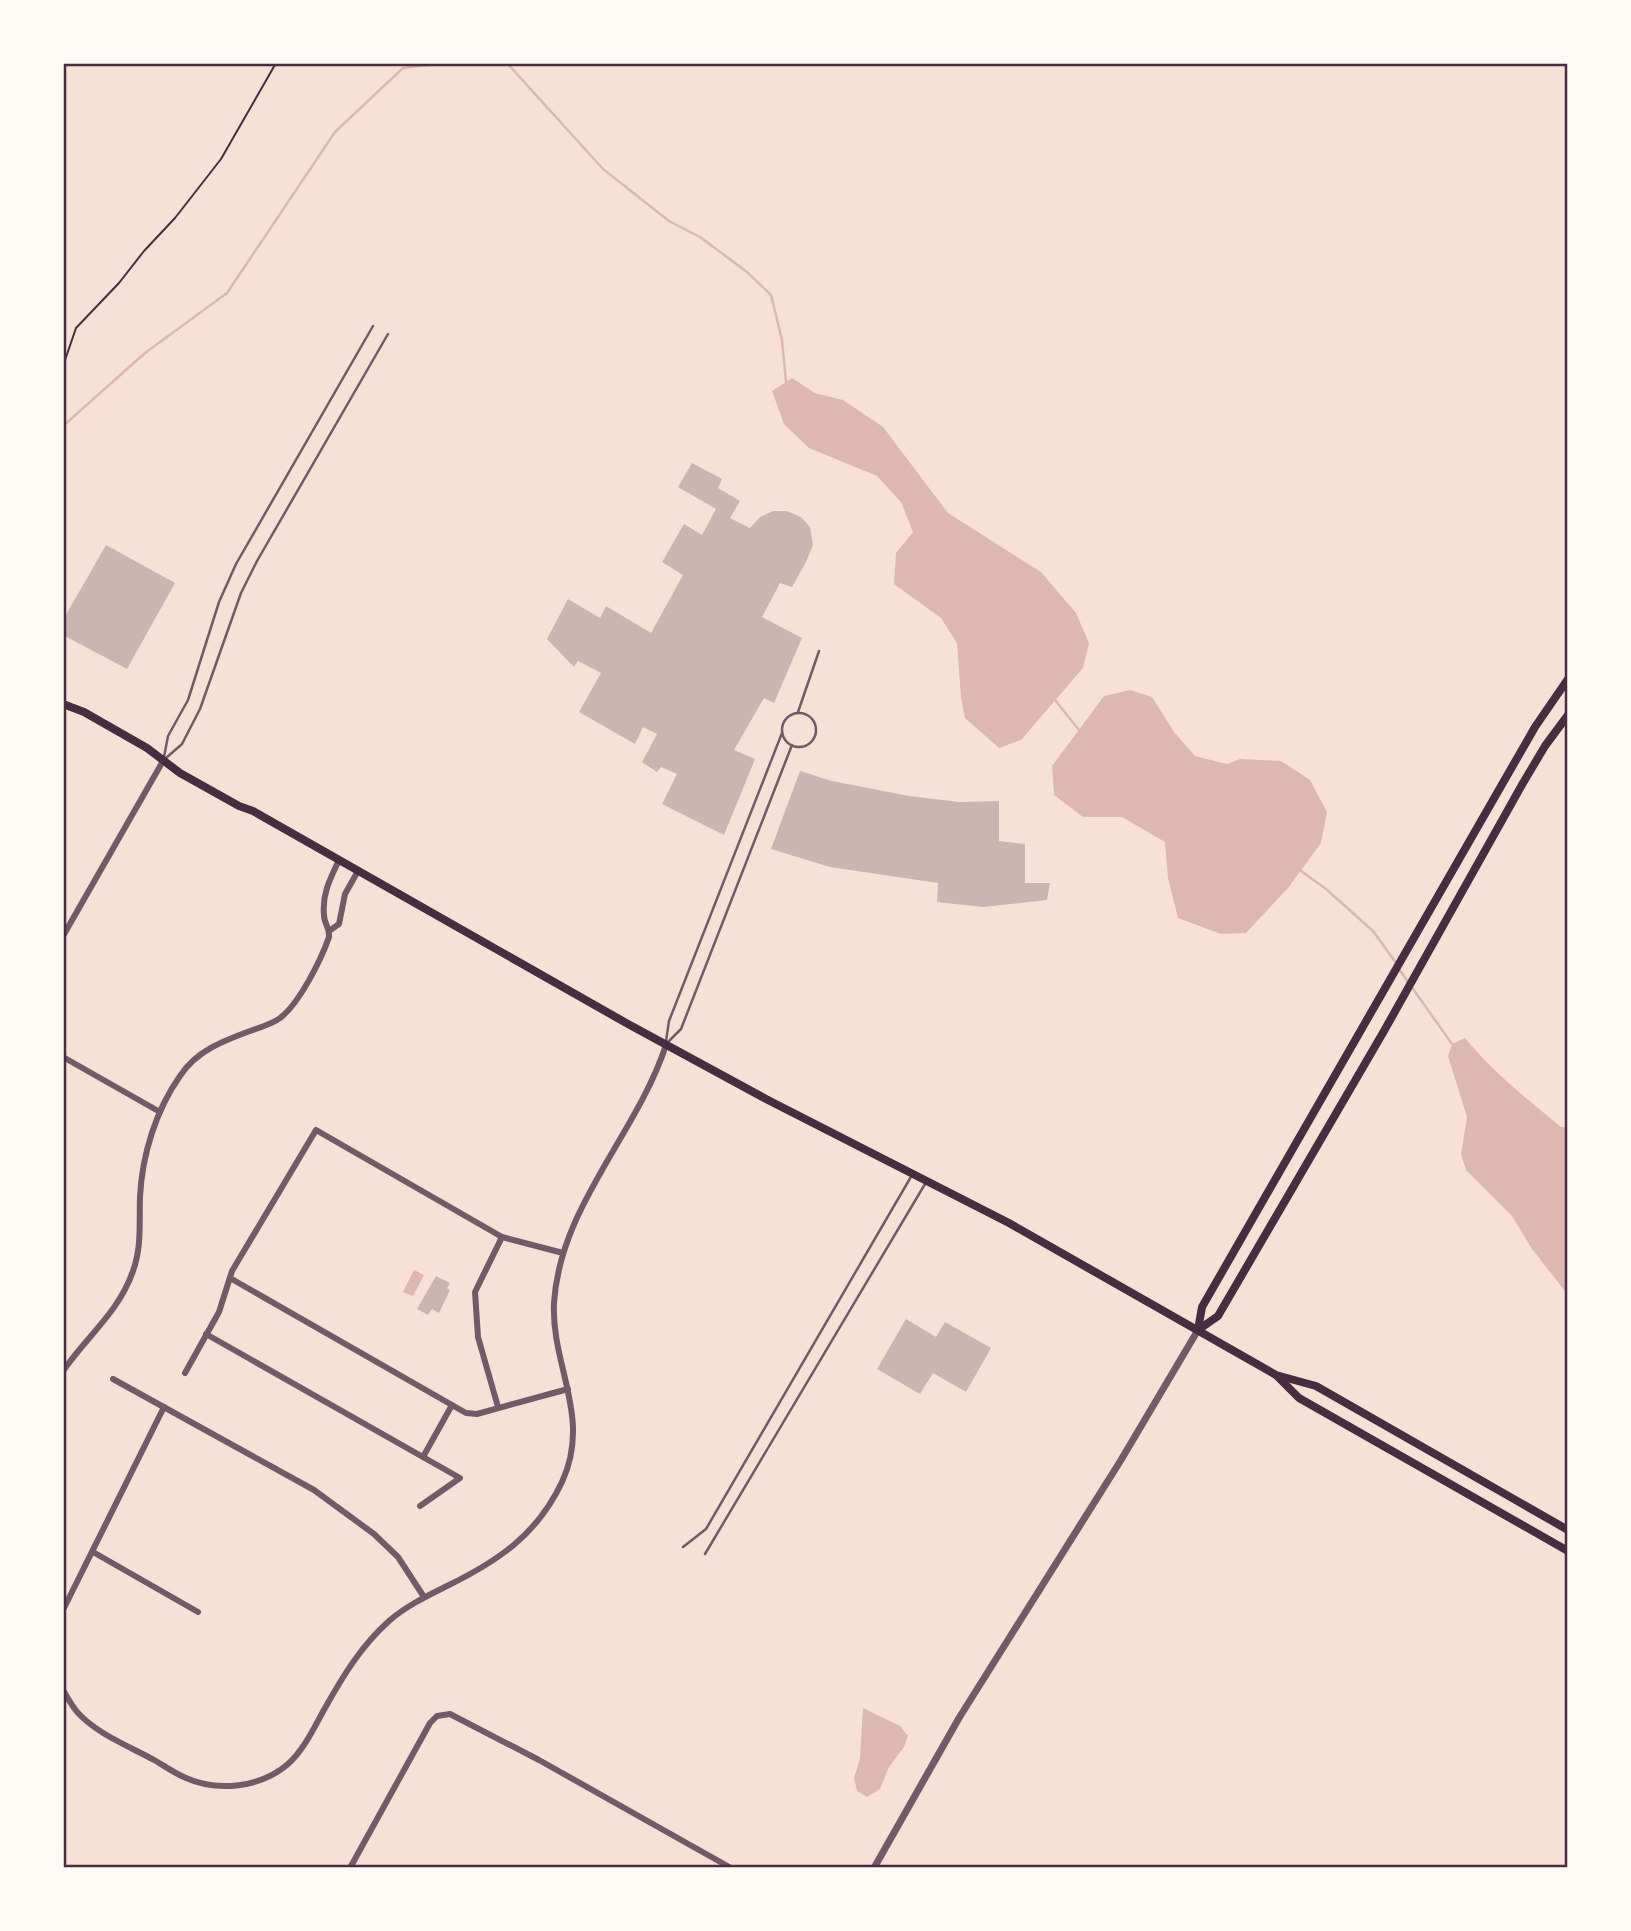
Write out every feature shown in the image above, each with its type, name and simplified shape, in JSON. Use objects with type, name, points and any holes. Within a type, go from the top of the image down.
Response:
[{"type":"main road","points":[[1198,1329],[1202,1307],[1535,727],[1568,680]]},
{"type":"main road","points":[[63,704],[84,712],[147,748],[180,773],[253,811],[666,1045],[1009,1223],[1198,1329],[1276,1375],[1299,1398],[1568,1551]]},
{"type":"main road","points":[[1198,1329],[1218,1316],[1384,1031],[1545,746],[1568,715]]},
{"type":"main road","points":[[1276,1375],[1316,1386],[1568,1530]]},
{"type":"main road","points":[[1502,1514],[1511,1498]]},
{"type":"street","points":[[63,936],[163,761]]},
{"type":"street","points":[[63,1371],[76,1352],[114,1310],[134,1269],[138,1250],[144,1162],[160,1112],[177,1079],[201,1053],[233,1037],[270,1024],[288,1011],[298,999],[326,946],[329,930],[324,921],[325,889],[339,860]]},
{"type":"street","points":[[329,930],[339,923],[345,894],[358,871]]},
{"type":"street","points":[[63,1690],[78,1713],[94,1726],[185,1778],[224,1787],[262,1780],[288,1764],[304,1744],[344,1674],[363,1648],[390,1620],[424,1597],[483,1567],[515,1546],[537,1524],[563,1479],[571,1446],[573,1415],[555,1333],[554,1305],[563,1253],[579,1213],[656,1071],[666,1045]]},
{"type":"street","points":[[63,1057],[160,1112]]},
{"type":"street","points":[[185,1373],[219,1312],[230,1278],[316,1130],[502,1237],[563,1253]]},
{"type":"street","points":[[498,1407],[478,1337],[475,1292],[502,1237]]},
{"type":"street","points":[[230,1278],[466,1413],[477,1414],[568,1389]]},
{"type":"street","points":[[874,1868],[959,1718],[1121,1460],[1198,1329]]},
{"type":"street","points":[[206,1335],[460,1478],[421,1506]]},
{"type":"street","points":[[113,1379],[314,1490],[345,1511],[398,1557],[424,1597]]},
{"type":"street","points":[[423,1457],[452,1405]]},
{"type":"street","points":[[63,1611],[164,1407]]},
{"type":"street","points":[[93,1552],[198,1612]]},
{"type":"street","points":[[350,1868],[430,1723],[437,1716],[450,1714],[731,1868]]},
{"type":"lane","points":[[163,761],[168,736],[188,700],[219,602],[236,564],[373,326]]},
{"type":"lane","points":[[163,761],[182,744],[201,709],[241,593],[257,561],[388,334]]},
{"type":"lane","points":[[666,1045],[669,1021],[785,720],[798,712],[819,651]]},
{"type":"lane","points":[[782,733],[792,745],[806,746],[816,734],[816,723],[811,716],[798,712]]},
{"type":"lane","points":[[666,1045],[681,1029],[792,745]]},
{"type":"lane","points":[[683,1547],[706,1530],[912,1175]]},
{"type":"lane","points":[[705,1554],[926,1182]]},
{"type":"path","points":[[63,366],[76,328],[119,284],[220,159],[276,63]]},
{"type":"shaded area","points":[[792,378],[815,393],[843,400],[883,427],[948,513],[1041,572],[1076,613],[1089,643],[1083,668],[1021,740],[999,748],[965,718],[957,643],[941,618],[894,584],[896,553],[913,532],[901,502],[877,476],[809,448],[784,424],[772,391]]},
{"type":"shaded area","points":[[1130,690],[1152,697],[1174,732],[1195,756],[1227,764],[1240,759],[1281,761],[1310,780],[1327,812],[1321,843],[1288,888],[1246,933],[1221,934],[1178,918],[1168,878],[1165,842],[1122,817],[1083,817],[1054,795],[1052,766],[1104,696]]},
{"type":"shaded area","points":[[1465,1038],[1523,1096],[1561,1127],[1568,1127],[1568,1295],[1532,1249],[1512,1216],[1466,1170],[1461,1154],[1467,1117],[1448,1056],[1452,1044]]},
{"type":"shaded area","points":[[414,1270],[424,1275],[413,1296],[403,1292]]},
{"type":"shaded area","points":[[863,1708],[900,1726],[908,1736],[904,1747],[889,1767],[880,1789],[867,1797],[857,1791],[854,1778],[860,1759]]},
{"type":"building","points":[[692,463],[722,479],[718,488],[740,501],[730,518],[750,528],[760,517],[773,511],[787,511],[801,517],[810,527],[813,545],[792,587],[780,583],[762,617],[802,638],[774,703],[764,698],[734,750],[755,759],[724,835],[662,804],[677,774],[661,767],[657,772],[642,762],[657,734],[643,727],[635,744],[579,712],[601,673],[578,661],[574,667],[547,639],[568,599],[600,618],[606,606],[651,633],[683,575],[662,562],[684,524],[702,535],[716,509],[678,487]]},
{"type":"building","points":[[106,545],[175,583],[127,669],[63,635],[63,620]]},
{"type":"building","points":[[800,771],[832,781],[909,796],[959,802],[999,801],[999,841],[1025,844],[1025,883],[1050,883],[1047,900],[983,907],[937,902],[938,883],[830,867],[771,849]]},
{"type":"building","points":[[436,1276],[450,1283],[447,1288],[450,1290],[439,1313],[432,1309],[428,1315],[417,1309]]},
{"type":"building","points":[[906,1319],[936,1337],[945,1322],[991,1348],[966,1392],[933,1373],[920,1394],[877,1369]]},
{"type":"waterway","points":[[63,426],[145,353],[227,293],[335,132],[403,68],[445,63]]},
{"type":"waterway","points":[[507,63],[603,169],[669,221],[700,237],[747,272],[771,295],[782,340],[786,382]]},
{"type":"waterway","points":[[1055,700],[1079,730]]},
{"type":"waterway","points":[[1301,871],[1326,889],[1373,931],[1396,963]]},
{"type":"waterway","points":[[1399,969],[1452,1044]]}]
